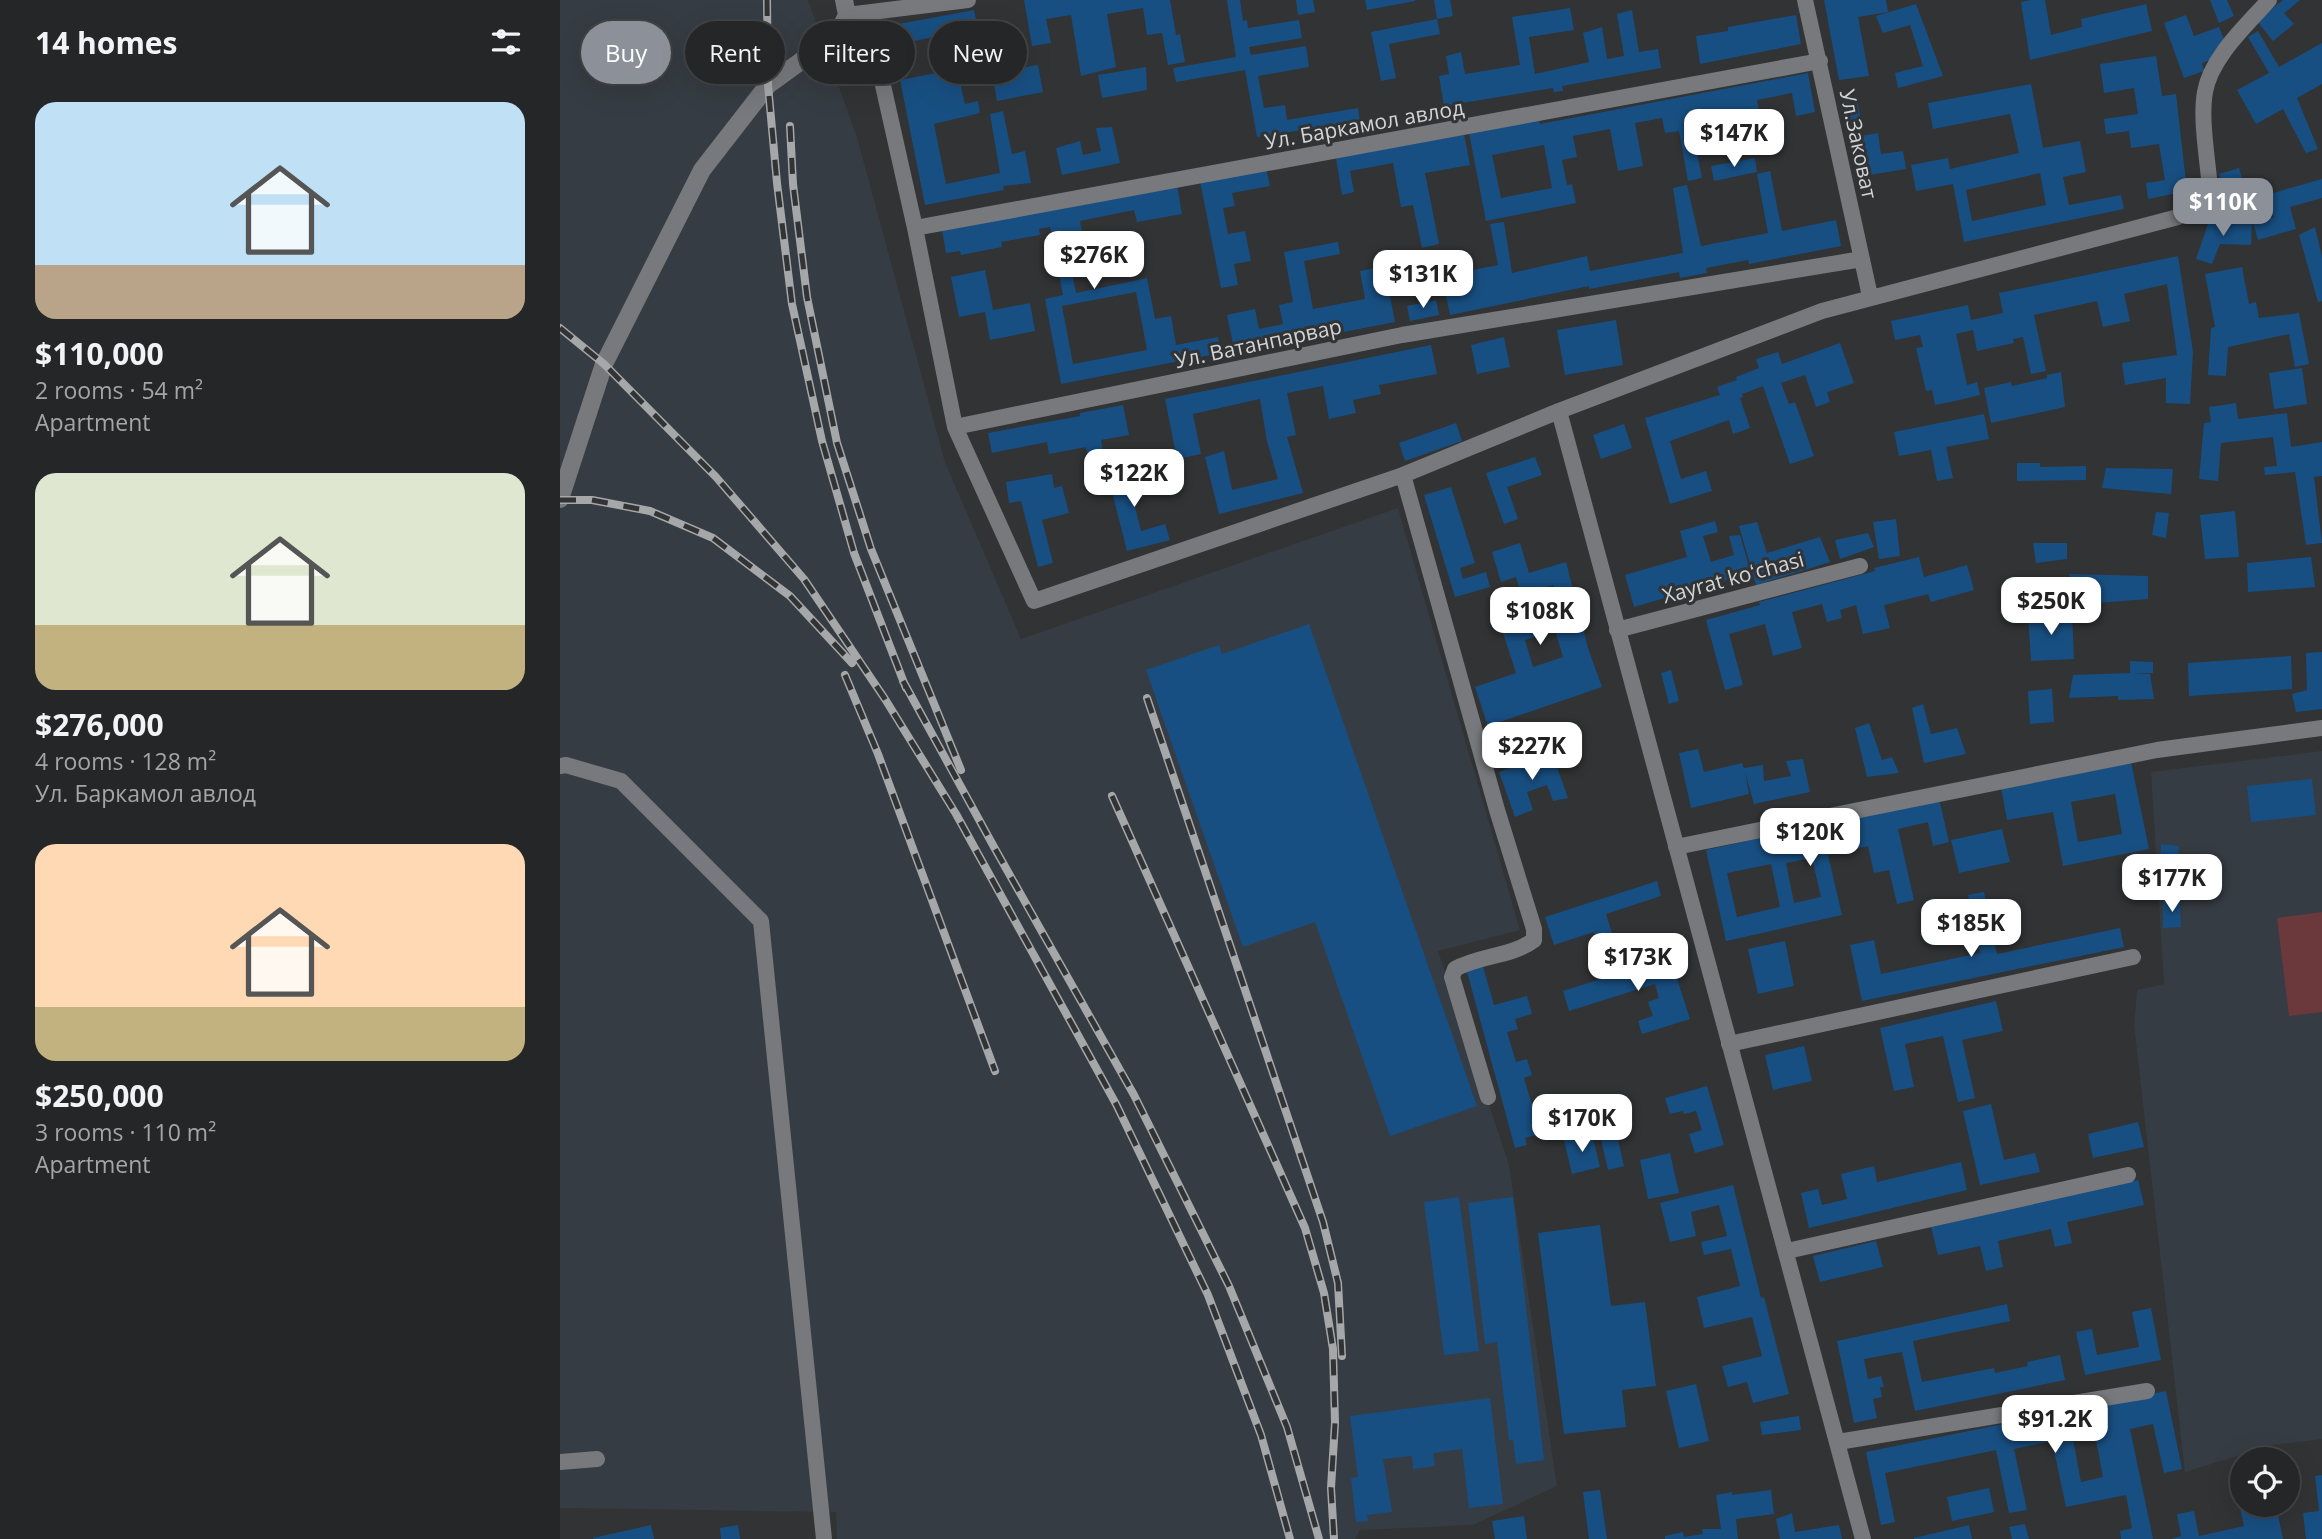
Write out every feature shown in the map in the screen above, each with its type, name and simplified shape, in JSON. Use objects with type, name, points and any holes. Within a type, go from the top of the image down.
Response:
[{"type":"street","points":[[846,8],[968,0]]},
{"type":"street","name":"Ул.Заковат","points":[[1805,0],[1870,296]]},
{"type":"street","points":[[846,8],[882,81],[915,228],[954,427],[1034,601],[1403,475],[1559,411],[1822,311],[1870,296],[2178,217],[2210,189],[2204,126],[2204,91],[2221,54],[2269,0]]},
{"type":"street","points":[[560,499],[604,364],[702,170],[768,85],[837,35],[846,8]]},
{"type":"street","name":"Ул. Баркамол авлод","points":[[915,228],[1820,61]]},
{"type":"street","name":"Ул. Ватанпарвар","points":[[954,427],[1402,335],[1862,259]]},
{"type":"street","points":[[1559,411],[1863,1539]]},
{"type":"street","points":[[1403,475],[1497,810],[1534,929],[1534,940],[1523,948],[1470,961],[1455,969],[1452,977],[1488,1097]]},
{"type":"street","name":"Xayrat koʻchasi","points":[[1617,629],[1860,566]]},
{"type":"street","points":[[1676,847],[2157,750],[2322,728]]},
{"type":"street","points":[[560,766],[566,765],[621,781],[761,921],[824,1539]]},
{"type":"street","points":[[1729,1044],[2133,957]]},
{"type":"street","points":[[1787,1251],[2128,1175]]},
{"type":"street","points":[[1838,1442],[2147,1391]]},
{"type":"street","points":[[560,1462],[597,1459]]},
{"type":"shaded area","points":[[560,0],[808,0],[816,21],[799,21],[799,84],[838,84],[857,137],[945,462],[1021,639],[1398,508],[1520,930],[1438,951],[1509,1165],[1557,1486],[1473,1525],[1360,1530],[1355,1539],[837,1539],[836,1512],[560,1508]]},
{"type":"shaded area","points":[[2322,751],[2322,1439],[2266,1447],[2230,1447],[2230,1458],[2185,1472],[2134,1025],[2137,990],[2164,984],[2151,772]]},
{"type":"shaded area","points":[[2322,912],[2322,1012],[2289,1016],[2277,918]]},
{"type":"building","points":[[1024,0],[1170,0],[1176,35],[1180,34],[1185,62],[1168,65],[1162,33],[1147,35],[1143,8],[1107,14],[1116,67],[1081,76],[1071,15],[1046,19],[1051,43],[1032,46]]},
{"type":"building","points":[[1227,0],[1240,0],[1243,21],[1247,20],[1248,28],[1299,20],[1302,38],[1249,47],[1251,55],[1306,46],[1309,67],[1258,76],[1264,108],[1285,105],[1287,120],[1358,108],[1360,121],[1257,137],[1245,70],[1176,82],[1173,68],[1236,57]]},
{"type":"building","points":[[1296,0],[1313,0],[1315,12],[1298,15]]},
{"type":"building","points":[[1365,0],[1415,0],[1415,1],[1367,10]]},
{"type":"building","points":[[1434,0],[1450,0],[1453,16],[1437,19]]},
{"type":"building","points":[[1824,0],[1886,0],[1888,12],[1858,17],[1869,76],[1839,80]]},
{"type":"building","points":[[2045,0],[2051,35],[2082,27],[2081,19],[2146,4],[2152,31],[2030,60],[2021,2]]},
{"type":"building","points":[[2210,0],[2227,0],[2234,16],[2219,23]]},
{"type":"building","points":[[2283,0],[2300,0],[2284,13],[2294,24],[2273,41],[2257,21]]},
{"type":"building","points":[[1916,4],[1943,76],[1898,88],[1895,73],[1923,66],[1910,25],[1883,33],[1876,16]]},
{"type":"building","points":[[1570,8],[1574,30],[1529,37],[1535,74],[1589,62],[1583,33],[1602,27],[1607,59],[1624,56],[1617,14],[1632,10],[1639,52],[1658,49],[1661,68],[1562,86],[1563,91],[1554,92],[1553,88],[1444,106],[1439,76],[1449,74],[1446,56],[1461,52],[1465,74],[1520,65],[1512,17]]},
{"type":"building","points":[[974,10],[976,21],[929,21],[929,38],[915,41],[915,21]]},
{"type":"building","points":[[1796,15],[1801,44],[1700,64],[1696,36],[1728,31],[1728,27]]},
{"type":"building","points":[[2186,15],[2194,36],[2219,27],[2225,42],[2213,59],[2202,63],[2204,71],[2184,78],[2164,23]]},
{"type":"building","points":[[1437,19],[1440,34],[1389,44],[1396,78],[1381,81],[1371,32]]},
{"type":"building","points":[[2258,31],[2279,67],[2322,43],[2322,84],[2297,98],[2318,149],[2306,153],[2283,109],[2256,124],[2237,90],[2269,73],[2248,37]]},
{"type":"building","points":[[2156,56],[2162,96],[2176,94],[2187,191],[2148,199],[2146,183],[2165,180],[2159,144],[2131,148],[2129,131],[2106,134],[2104,119],[2138,114],[2134,88],[2104,93],[2100,64]]},
{"type":"building","points":[[1038,65],[1043,92],[997,101],[994,84],[1027,84],[1027,67]]},
{"type":"building","points":[[1146,67],[1147,90],[1102,98],[1098,75]]},
{"type":"building","points":[[1808,73],[1815,112],[1796,116],[1792,93],[1757,100],[1763,132],[1750,135],[1746,112],[1691,123],[1702,178],[1688,181],[1679,131],[1665,133],[1662,118],[1635,123],[1643,166],[1618,171],[1610,129],[1573,136],[1577,157],[1562,160],[1567,185],[1572,184],[1576,203],[1486,221],[1469,133],[1539,120],[1540,124]],"holes":[[[1544,145],[1552,188],[1501,198],[1492,155]]]},
{"type":"building","points":[[929,74],[929,84],[960,84],[965,104],[978,101],[980,113],[934,124],[946,184],[1000,173],[990,114],[1003,111],[1012,154],[1025,151],[1031,183],[1003,186],[1004,190],[925,205],[901,84],[915,84],[915,77]]},
{"type":"building","points":[[2031,84],[2043,148],[2080,141],[2086,172],[2063,177],[2069,205],[2121,195],[2124,209],[1964,242],[1953,184],[1916,191],[1911,165],[1948,158],[1950,169],[2019,153],[2010,114],[1933,129],[1928,103]],"holes":[[[2040,173],[2046,205],[1972,221],[1966,190]]]},
{"type":"building","points":[[1857,98],[1862,128],[1848,131],[1842,101]]},
{"type":"building","points":[[1112,127],[1120,163],[1062,175],[1056,148],[1080,141],[1083,155],[1101,151],[1096,128]]},
{"type":"building","points":[[1878,133],[1881,154],[1903,151],[1906,169],[1857,177],[1850,138]]},
{"type":"building","points":[[1464,134],[1470,165],[1425,173],[1439,244],[1422,248],[1413,205],[1401,207],[1393,163],[1350,171],[1354,192],[1342,195],[1336,158]]},
{"type":"building","points":[[1755,158],[1757,172],[1714,181],[1711,166]]},
{"type":"building","points":[[1266,168],[1270,186],[1232,193],[1235,206],[1223,208],[1228,234],[1245,231],[1251,261],[1234,264],[1238,285],[1221,288],[1200,181]]},
{"type":"building","points":[[2239,168],[2249,200],[2322,179],[2322,198],[2290,207],[2296,229],[2258,240],[2253,223],[2274,217],[2272,213],[2240,222],[2232,214],[2219,174]]},
{"type":"building","points":[[1770,171],[1782,231],[1836,220],[1841,246],[1749,264],[1748,260],[1706,268],[1707,273],[1680,278],[1679,272],[1589,289],[1589,286],[1450,315],[1442,276],[1498,265],[1490,224],[1504,222],[1512,273],[1587,256],[1590,271],[1683,253],[1673,188],[1687,185],[1701,246],[1768,233],[1757,174]]},
{"type":"building","points":[[1177,185],[1182,214],[1137,222],[1134,210],[1080,221],[1086,254],[1069,257],[1076,293],[1147,278],[1155,319],[1171,316],[1176,345],[1218,337],[1221,353],[1061,384],[1045,299],[1063,295],[1050,227],[1039,229],[1040,235],[1001,242],[1002,247],[961,255],[960,251],[946,253],[942,230]],"holes":[[[1136,292],[1147,350],[1073,364],[1062,306]]]},
{"type":"building","points":[[2210,218],[2224,222],[2252,223],[2251,245],[2220,244],[2212,264],[2196,259]]},
{"type":"building","points":[[2315,227],[2322,257],[2322,301],[2318,302],[2299,235]]},
{"type":"building","points":[[1338,242],[1340,254],[1304,261],[1313,309],[1365,299],[1360,271],[1384,266],[1395,322],[1235,353],[1227,315],[1255,309],[1259,329],[1283,324],[1279,305],[1293,302],[1284,252]]},
{"type":"building","points":[[2178,256],[2193,352],[2190,404],[2166,403],[2166,378],[2125,385],[2122,363],[2177,355],[2167,284],[2124,294],[2130,321],[2103,327],[2097,301],[2034,315],[2046,371],[2031,374],[2023,337],[2013,339],[2014,343],[1977,351],[1973,330],[1956,334],[1967,385],[1977,382],[1980,395],[1951,402],[1935,405],[1932,390],[1926,391],[1916,348],[1923,347],[1920,335],[1895,340],[1891,321],[1968,305],[1971,320],[2003,313],[1999,293]]},
{"type":"building","points":[[2242,267],[2249,304],[2256,302],[2259,318],[2299,313],[2309,364],[2295,367],[2289,334],[2228,347],[2226,376],[2208,375],[2211,328],[2215,327],[2205,274]]},
{"type":"building","points":[[985,270],[993,310],[1030,303],[1035,331],[990,340],[985,312],[959,317],[951,277]]},
{"type":"building","points":[[1436,300],[1439,315],[1410,321],[1407,306]]},
{"type":"building","points":[[1616,320],[1623,365],[1565,375],[1557,330]]},
{"type":"building","points":[[1504,337],[1510,367],[1477,374],[1471,345]]},
{"type":"building","points":[[1840,343],[1854,383],[1827,392],[1830,402],[1816,407],[1805,375],[1781,383],[1789,404],[1795,402],[1814,456],[1790,464],[1763,386],[1742,394],[1743,397],[1740,398],[1750,428],[1733,434],[1729,420],[1670,441],[1681,479],[1706,471],[1712,491],[1670,504],[1645,418],[1720,395],[1717,387],[1759,368],[1756,359],[1778,352],[1782,364]]},
{"type":"building","points":[[1431,345],[1437,374],[1379,385],[1381,394],[1353,400],[1356,413],[1329,419],[1323,386],[1287,393],[1296,435],[1287,437],[1303,493],[1219,514],[1205,457],[1224,451],[1232,490],[1278,479],[1267,441],[1260,399],[1193,414],[1201,454],[1177,459],[1165,399]]},
{"type":"building","points":[[2302,368],[2307,404],[2274,409],[2269,373]]},
{"type":"building","points":[[2061,372],[2065,407],[1991,423],[1984,388],[2011,382],[2012,386]]},
{"type":"building","points":[[2236,403],[2238,419],[2287,413],[2291,447],[2322,442],[2322,476],[2314,477],[2322,543],[2306,545],[2295,472],[2265,475],[2264,467],[2277,466],[2273,437],[2221,443],[2218,481],[2199,479],[2204,423],[2211,422],[2209,407]]},
{"type":"building","points":[[1123,405],[1129,435],[1101,440],[1108,476],[1092,479],[1086,447],[1049,454],[1047,442],[992,453],[988,433]]},
{"type":"building","points":[[1984,414],[1989,439],[1946,447],[1953,478],[1937,481],[1931,450],[1899,456],[1894,432]]},
{"type":"building","points":[[1456,423],[1462,441],[1405,461],[1399,443]]},
{"type":"building","points":[[1624,424],[1632,448],[1601,459],[1593,435]]},
{"type":"building","points":[[1535,457],[1542,475],[1507,487],[1518,519],[1504,524],[1486,473]]},
{"type":"building","points":[[2017,463],[2040,463],[2040,467],[2086,466],[2086,480],[2017,481]]},
{"type":"building","points":[[1152,465],[1156,480],[1130,487],[1141,531],[1165,524],[1170,540],[1127,551],[1108,476]]},
{"type":"building","points":[[2106,468],[2173,469],[2171,494],[2102,488]]},
{"type":"building","points":[[1052,474],[1054,488],[1062,486],[1069,513],[1042,520],[1053,563],[1038,567],[1021,501],[1009,503],[1006,482]]},
{"type":"building","points":[[1451,487],[1475,563],[1460,568],[1463,579],[1486,572],[1490,587],[1455,597],[1424,495]]},
{"type":"building","points":[[2235,511],[2239,557],[2205,559],[2200,515]]},
{"type":"building","points":[[2156,512],[2169,513],[2166,538],[2152,535]]},
{"type":"building","points":[[1896,519],[1900,556],[1879,559],[1873,522]]},
{"type":"building","points":[[1715,521],[1718,532],[1703,536],[1711,562],[1734,555],[1729,536],[1740,535],[1751,573],[1634,607],[1625,575],[1687,557],[1680,531]]},
{"type":"building","points":[[1757,522],[1767,553],[1820,537],[1830,562],[1756,585],[1739,526]]},
{"type":"building","points":[[1868,533],[1874,547],[1840,559],[1835,540]]},
{"type":"building","points":[[1520,543],[1529,573],[1566,562],[1588,648],[1602,687],[1488,726],[1475,687],[1516,673],[1502,630],[1555,614],[1549,596],[1556,594],[1553,585],[1521,594],[1516,577],[1501,582],[1492,552]],"holes":[[[1555,630],[1563,657],[1533,667],[1525,640]]]},
{"type":"building","points":[[2033,543],[2067,543],[2067,559],[2036,563]]},
{"type":"building","points":[[1919,557],[1924,577],[1967,565],[1974,590],[1931,602],[1928,594],[1884,605],[1890,628],[1863,634],[1856,605],[1840,610],[1842,618],[1827,622],[1822,604],[1792,612],[1802,648],[1773,656],[1765,624],[1729,634],[1743,685],[1725,690],[1706,620],[1760,605],[1759,602]]},
{"type":"building","points":[[2311,557],[2315,587],[2248,592],[2247,563]]},
{"type":"building","points":[[2069,574],[2148,576],[2148,599],[2029,605],[2033,581],[2070,581]]},
{"type":"building","points":[[2072,614],[2074,659],[2031,661],[2028,615]]},
{"type":"building","points":[[1309,624],[1477,1106],[1390,1136],[1315,922],[1243,947],[1146,670],[1219,645],[1222,654]]},
{"type":"building","points":[[2322,652],[2322,709],[2296,712],[2292,694],[2307,690],[2306,653]]},
{"type":"building","points":[[2291,656],[2292,689],[2189,696],[2188,663]]},
{"type":"building","points":[[2130,661],[2153,662],[2153,673],[2133,673],[2150,674],[2154,699],[2118,700],[2118,696],[2069,698],[2073,675],[2130,673]]},
{"type":"building","points":[[1671,670],[1679,701],[1669,704],[1661,673]]},
{"type":"building","points":[[2052,689],[2054,722],[2030,724],[2028,691]]},
{"type":"building","points":[[1923,704],[1931,734],[1957,728],[1966,754],[1924,763],[1912,708]]},
{"type":"building","points":[[1869,723],[1882,760],[1892,757],[1899,773],[1867,777],[1855,728]]},
{"type":"building","points":[[1698,749],[1704,772],[1742,763],[1744,768],[1763,765],[1764,781],[1791,776],[1786,761],[1803,759],[1810,792],[1754,804],[1745,772],[1749,794],[1691,808],[1679,753]]},
{"type":"building","points":[[1552,753],[1568,798],[1553,801],[1547,785],[1527,792],[1533,810],[1515,817],[1499,772]]},
{"type":"building","points":[[2131,762],[2149,849],[2063,866],[2053,812],[2007,820],[2001,787]],"holes":[[[2115,794],[2122,834],[2078,842],[2071,802]]]},
{"type":"building","points":[[2312,779],[2316,815],[2251,822],[2247,786]]},
{"type":"building","points":[[1939,798],[1949,842],[1933,846],[1928,822],[1898,829],[1914,900],[1897,904],[1889,870],[1874,873],[1868,846],[1828,855],[1842,915],[1726,941],[1706,850]],"holes":[[[1812,858],[1821,897],[1794,903],[1786,863]],[[1771,864],[1780,907],[1737,917],[1727,873]]]},
{"type":"building","points":[[2002,829],[2010,862],[1959,873],[1951,840]]},
{"type":"building","points":[[2161,844],[2179,846],[2177,869],[2160,867]]},
{"type":"building","points":[[1657,881],[1661,896],[1606,914],[1612,933],[1596,938],[1594,932],[1554,945],[1545,917]]},
{"type":"building","points":[[1984,892],[1997,954],[2120,928],[2124,947],[1862,1001],[1850,945],[1874,940],[1881,974],[1980,953],[1968,895]]},
{"type":"building","points":[[2163,900],[2180,900],[2181,927],[2163,928]]},
{"type":"building","points":[[1785,941],[1794,986],[1758,994],[1748,949]]},
{"type":"building","points":[[1670,957],[1690,1019],[1642,1034],[1638,1021],[1653,1016],[1648,1002],[1659,998],[1655,984],[1569,1011],[1563,991]]},
{"type":"building","points":[[1482,963],[1494,1005],[1527,996],[1532,1014],[1515,1019],[1518,1029],[1507,1032],[1516,1062],[1527,1059],[1532,1075],[1524,1078],[1535,1115],[1588,1099],[1594,1118],[1525,1138],[1527,1145],[1515,1148],[1466,968]]},
{"type":"building","points":[[1996,1001],[2003,1031],[1962,1040],[1975,1098],[1958,1102],[1943,1036],[1905,1044],[1914,1087],[1894,1091],[1880,1028]]},
{"type":"building","points":[[1804,1046],[1812,1081],[1773,1090],[1765,1055]]},
{"type":"building","points":[[1707,1086],[1724,1145],[1695,1153],[1689,1134],[1702,1130],[1696,1111],[1670,1114],[1665,1098]]},
{"type":"building","points":[[1991,1104],[2004,1160],[2035,1153],[2040,1172],[1980,1185],[1963,1111]]},
{"type":"building","points":[[1614,1122],[1624,1166],[1608,1170],[1598,1126]]},
{"type":"building","points":[[2138,1122],[2144,1147],[2093,1158],[2088,1134]]},
{"type":"building","points":[[1592,1134],[1600,1167],[1572,1174],[1564,1140]]},
{"type":"building","points":[[1670,1153],[1679,1193],[1648,1199],[1640,1160]]},
{"type":"building","points":[[1961,1162],[1967,1190],[1809,1228],[1801,1193],[1818,1189],[1822,1205],[1847,1199],[1841,1174],[1874,1166],[1877,1182]]},
{"type":"building","points":[[2138,1180],[2144,1205],[2067,1222],[2072,1243],[2055,1247],[2051,1229],[1998,1241],[2003,1267],[1986,1271],[1980,1246],[1938,1255],[1931,1227]]},
{"type":"building","points":[[1733,1185],[1761,1298],[1764,1297],[1789,1394],[1753,1403],[1747,1382],[1728,1387],[1722,1366],[1762,1356],[1752,1317],[1704,1328],[1697,1297],[1740,1286],[1731,1249],[1704,1255],[1701,1242],[1727,1236],[1719,1205],[1691,1212],[1696,1236],[1670,1242],[1660,1203]]},
{"type":"building","points":[[1459,1197],[1479,1351],[1444,1355],[1424,1202]]},
{"type":"building","points":[[1513,1197],[1544,1460],[1516,1464],[1513,1440],[1509,1440],[1497,1342],[1485,1344],[1468,1203]]},
{"type":"building","points":[[1600,1225],[1611,1306],[1645,1302],[1656,1386],[1622,1390],[1626,1427],[1564,1434],[1538,1233]]},
{"type":"building","points":[[1876,1241],[1883,1267],[1820,1282],[1813,1256]]},
{"type":"building","points":[[2007,1304],[2010,1321],[1913,1341],[1922,1382],[1994,1368],[1995,1373],[2060,1355],[2065,1380],[1915,1411],[1902,1352],[1864,1359],[1868,1379],[1881,1376],[1884,1387],[1880,1387],[1882,1397],[1873,1399],[1877,1418],[1854,1423],[1837,1341]]},
{"type":"building","points":[[2151,1308],[2161,1360],[2085,1375],[2076,1332],[2092,1329],[2097,1355],[2139,1347],[2132,1312]]},
{"type":"building","points":[[1696,1384],[1709,1441],[1679,1448],[1666,1391]]},
{"type":"building","points":[[2166,1391],[2182,1469],[2164,1473],[2153,1424],[2130,1429],[2153,1539],[2121,1539],[2120,1531],[2132,1528],[2126,1495],[2066,1507],[2052,1441],[2014,1449],[2027,1510],[2009,1513],[1996,1450],[1885,1473],[1895,1522],[1881,1525],[1866,1452]],"holes":[[[2095,1435],[2103,1477],[2081,1482],[2073,1439]]]},
{"type":"building","points":[[1490,1398],[1503,1504],[1469,1508],[1462,1449],[1433,1453],[1435,1466],[1413,1469],[1412,1456],[1383,1459],[1392,1512],[1367,1515],[1368,1521],[1356,1522],[1351,1478],[1358,1477],[1350,1416]]},
{"type":"building","points":[[1799,1416],[1801,1430],[1762,1435],[1760,1422]]},
{"type":"building","points":[[2322,1475],[2322,1539],[2306,1539],[2303,1513],[2319,1511],[2315,1476]]},
{"type":"building","points":[[1989,1488],[1994,1512],[1952,1521],[1947,1497]]},
{"type":"building","points":[[1600,1490],[1607,1539],[1589,1539],[1583,1492]]},
{"type":"building","points":[[1771,1490],[1774,1514],[1736,1519],[1738,1539],[1665,1539],[1665,1536],[1683,1532],[1684,1537],[1703,1534],[1702,1529],[1721,1529],[1716,1495]]},
{"type":"building","points":[[2194,1511],[2199,1536],[2244,1526],[2242,1517],[2278,1517],[2283,1539],[2171,1539],[2181,1536],[2177,1514]]},
{"type":"building","points":[[1792,1513],[1795,1532],[1839,1525],[1842,1539],[1780,1539],[1776,1519]]},
{"type":"building","points":[[1524,1516],[1527,1539],[1495,1539],[1492,1521]]},
{"type":"building","points":[[2025,1524],[2029,1539],[2012,1539],[2009,1527]]},
{"type":"building","points":[[651,1525],[654,1539],[593,1539],[593,1538]]},
{"type":"building","points":[[738,1525],[740,1539],[721,1539],[720,1528]]},
{"type":"building","points":[[1969,1525],[1972,1539],[1914,1539],[1914,1538]]},
{"type":"railway","points":[[767,0],[768,85],[792,304],[822,441],[854,553],[906,688]]},
{"type":"railway","points":[[790,126],[793,184],[807,297],[837,443],[871,549],[961,770]]},
{"type":"railway","points":[[560,328],[604,364],[716,477],[804,579],[885,699],[956,814],[1116,1104],[1208,1295],[1261,1435],[1290,1539]]},
{"type":"railway","points":[[560,500],[592,500],[650,511],[713,538],[790,596],[852,663]]},
{"type":"railway","points":[[845,675],[878,754],[995,1071]]},
{"type":"railway","points":[[903,681],[1134,1095],[1229,1286],[1287,1427],[1319,1539]]},
{"type":"railway","points":[[1147,698],[1323,1222],[1338,1283],[1342,1356]]},
{"type":"railway","points":[[1112,796],[1305,1228],[1324,1293],[1333,1349],[1335,1423],[1331,1488],[1334,1539]]}]
